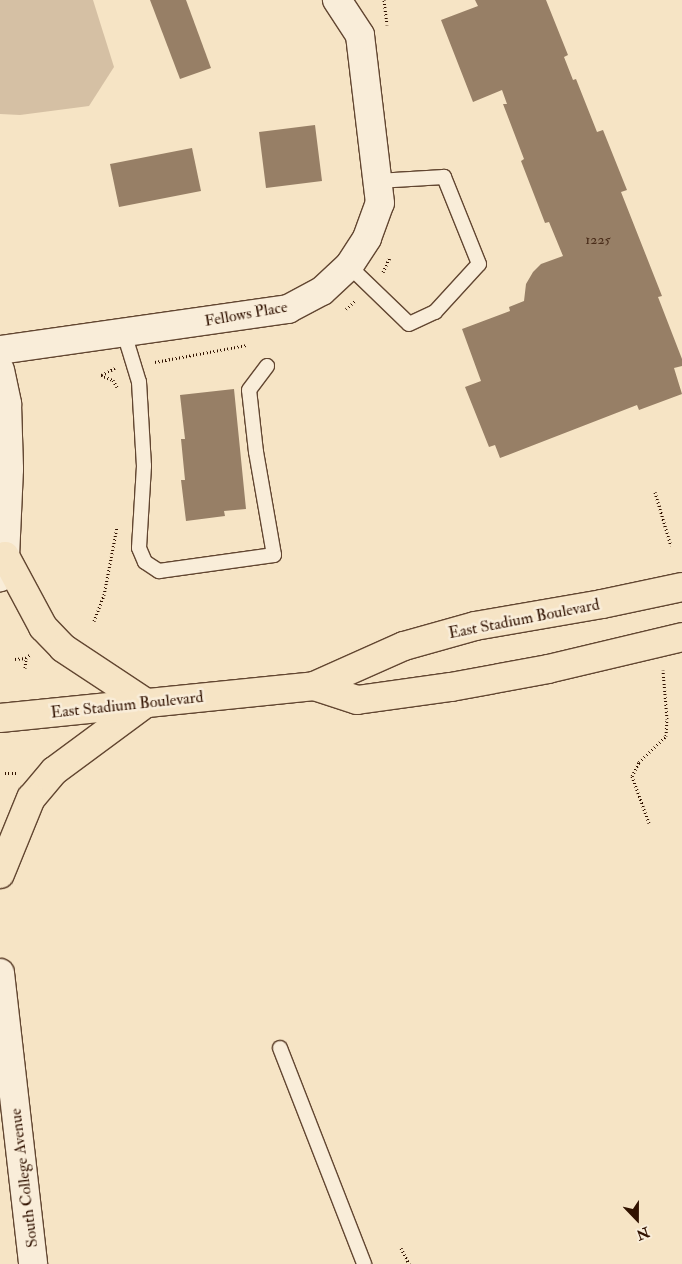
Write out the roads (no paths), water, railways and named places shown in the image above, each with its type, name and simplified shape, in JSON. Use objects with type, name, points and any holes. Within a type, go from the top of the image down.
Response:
[{"type":"main road","points":[[0,874],[31,798],[54,771],[146,703],[63,648],[43,627],[2,564]]},
{"type":"main road","name":"East Stadium Boulevard","points":[[0,718],[314,686],[404,646],[475,626],[602,604],[682,586]]},
{"type":"main road","name":"East Stadium Boulevard","points":[[314,686],[357,700],[451,687],[548,669],[682,637]]},
{"type":"street","name":"Fellows Place","points":[[0,350],[288,309],[322,291],[349,266],[367,238],[380,203],[360,35],[337,0]]},
{"type":"street","points":[[0,370],[7,404],[9,469],[2,564]]},
{"type":"street","name":"South College Avenue","points":[[0,973],[33,1264]]},
{"type":"lane","points":[[349,266],[409,324],[435,312],[478,264],[444,176],[377,182]]},
{"type":"lane","points":[[124,333],[140,382],[144,466],[139,548],[145,562],[159,571],[274,555],[256,452],[249,390],[267,366]]},
{"type":"lane","points":[[280,1048],[364,1264]]}]
